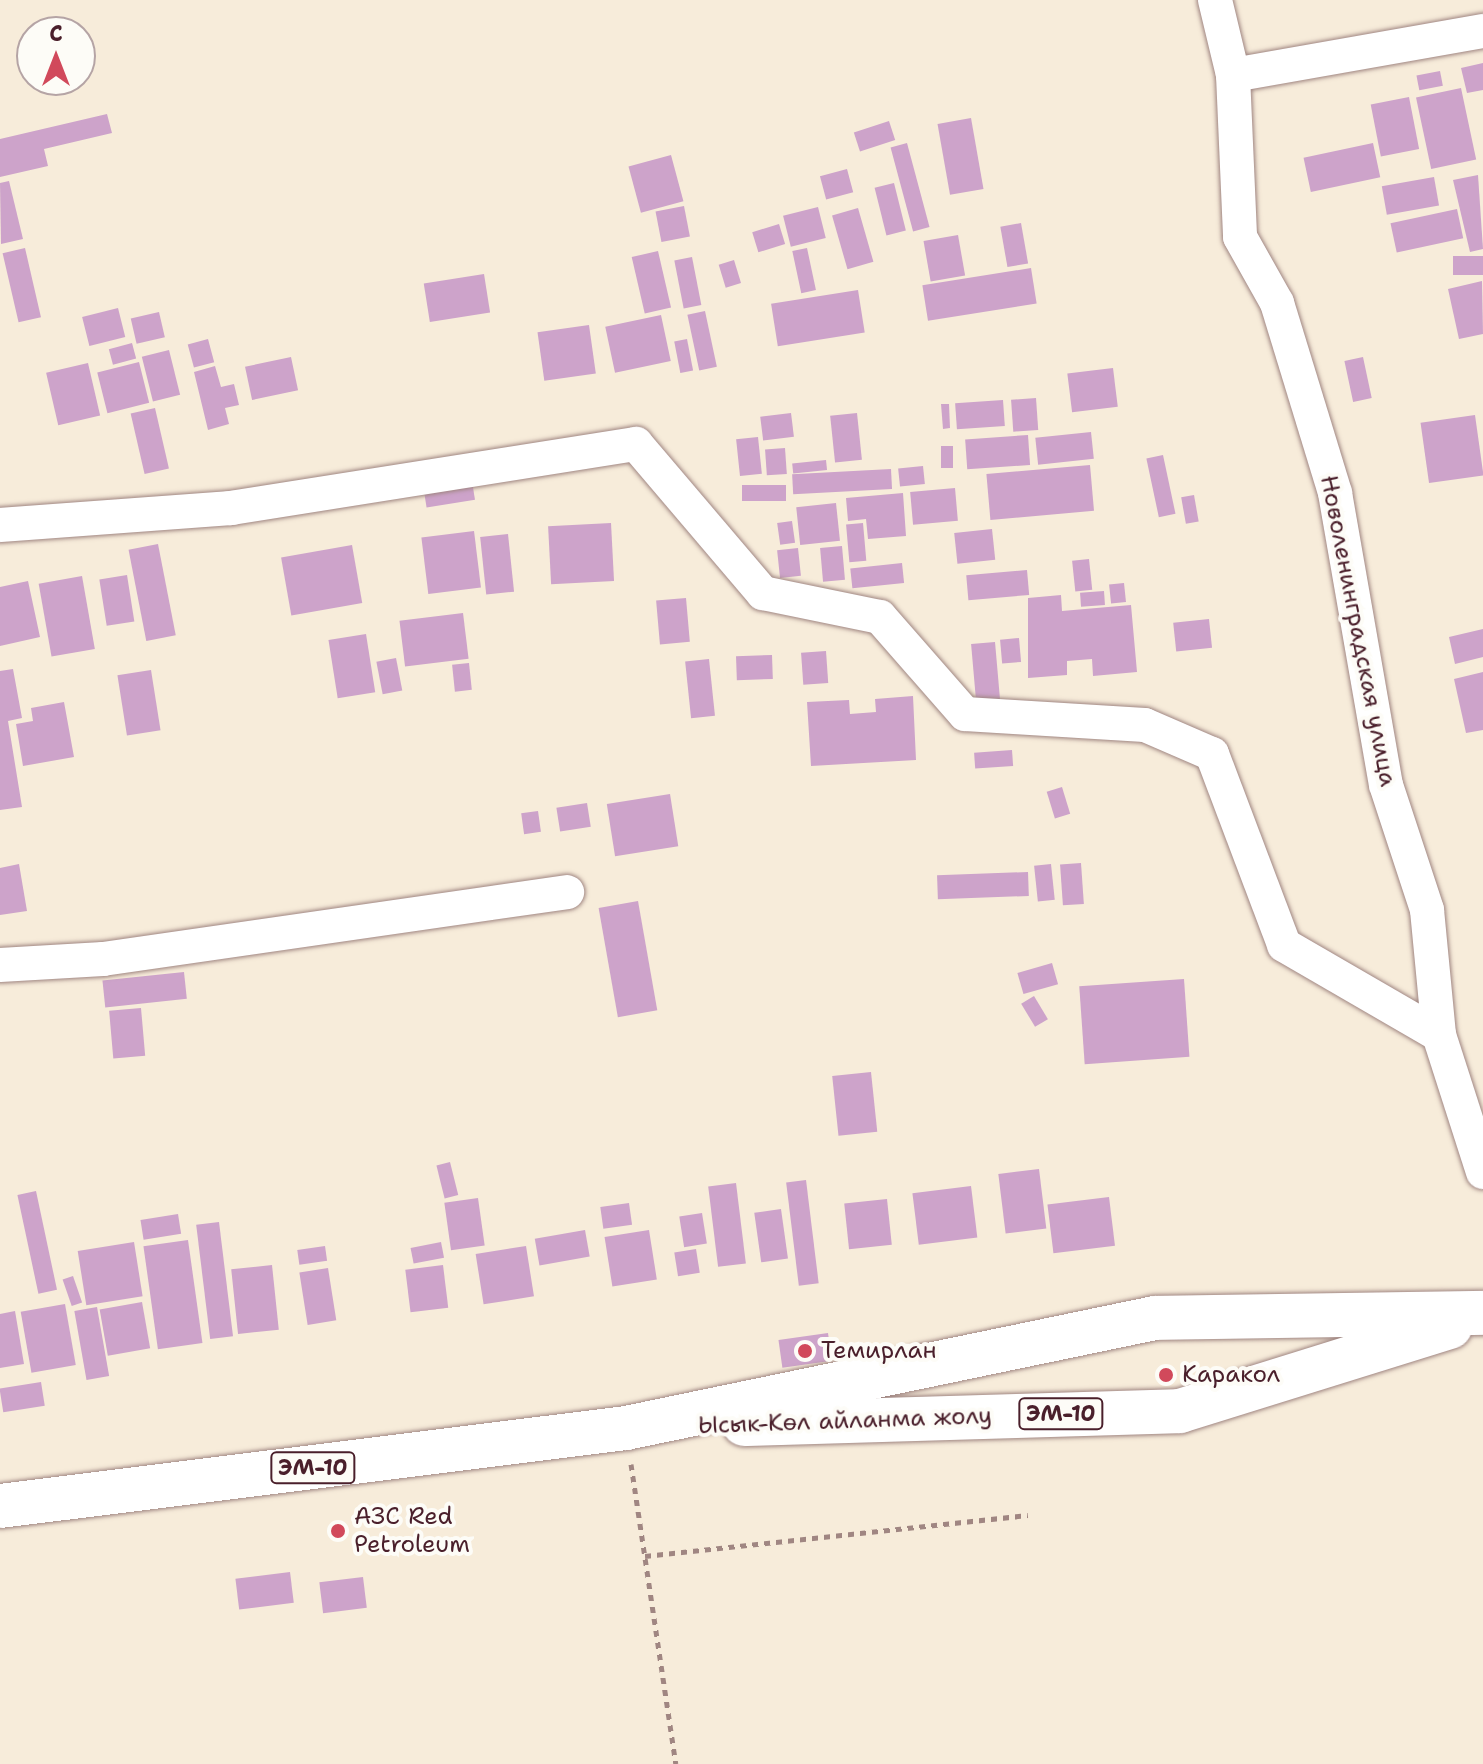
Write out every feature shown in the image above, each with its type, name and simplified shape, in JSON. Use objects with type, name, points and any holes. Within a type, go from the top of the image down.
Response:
[{"type":"highway","name":"Ысык-Көл айланма жолу","points":[[626,1428],[1180,1411],[1483,1315]]},
{"type":"highway","name":"Ысык-Көл айланма жолу","points":[[0,1506],[626,1428],[1155,1318],[1483,1315]]},
{"type":"street","name":"Новоленинградская улица","points":[[1215,0],[1233,75],[1240,237],[1277,303],[1335,493],[1386,785],[1427,910],[1439,1035],[1483,1172]]},
{"type":"street","points":[[1233,75],[1483,31]]},
{"type":"street","points":[[0,525],[231,508],[636,444],[763,593],[880,617],[965,714],[1145,725],[1212,754],[1284,945],[1439,1035]]},
{"type":"street","points":[[0,965],[103,959],[567,892]]},
{"type":"path","points":[[626,1428],[676,1764]]},
{"type":"path","points":[[645,1556],[1028,1515]]},
{"type":"building","points":[[1483,63],[1483,90],[1467,93],[1461,68]]},
{"type":"building","points":[[1440,71],[1443,86],[1419,90],[1416,76]]},
{"type":"building","points":[[1461,88],[1476,159],[1431,169],[1416,98]]},
{"type":"building","points":[[1409,97],[1419,149],[1381,156],[1371,104]]},
{"type":"building","points":[[107,114],[112,133],[44,149],[48,166],[0,177],[0,139]]},
{"type":"building","points":[[971,118],[984,189],[950,195],[938,124]]},
{"type":"building","points":[[889,121],[895,140],[860,151],[854,132]]},
{"type":"building","points":[[907,143],[930,227],[913,231],[891,147]]},
{"type":"building","points":[[1373,143],[1380,177],[1311,192],[1304,158]]},
{"type":"building","points":[[671,155],[683,201],[641,213],[628,166]]},
{"type":"building","points":[[847,169],[853,192],[826,199],[820,176]]},
{"type":"building","points":[[1478,175],[1483,249],[1470,252],[1453,180]]},
{"type":"building","points":[[1434,177],[1439,206],[1387,215],[1382,186]]},
{"type":"building","points":[[9,181],[23,239],[1,244],[0,183]]},
{"type":"building","points":[[894,183],[906,231],[886,235],[875,188]]},
{"type":"building","points":[[684,206],[690,236],[661,242],[656,212]]},
{"type":"building","points":[[818,207],[826,238],[791,247],[783,216]]},
{"type":"building","points":[[858,208],[873,262],[847,269],[832,215]]},
{"type":"building","points":[[1457,209],[1463,238],[1397,252],[1390,223]]},
{"type":"building","points":[[1021,223],[1028,263],[1007,267],[1000,227]]},
{"type":"building","points":[[779,224],[785,244],[758,252],[752,232]]},
{"type":"building","points":[[958,235],[965,275],[931,281],[924,241]]},
{"type":"building","points":[[25,248],[41,317],[19,322],[3,253]]},
{"type":"building","points":[[807,248],[816,290],[801,293],[792,251]]},
{"type":"building","points":[[658,251],[671,308],[645,314],[632,257]]},
{"type":"building","points":[[1453,256],[1483,256],[1483,275],[1453,275]]},
{"type":"building","points":[[692,257],[701,305],[684,309],[674,260]]},
{"type":"building","points":[[734,260],[741,283],[726,288],[719,265]]},
{"type":"building","points":[[1031,268],[1037,304],[928,321],[922,285]]},
{"type":"building","points":[[484,274],[490,313],[430,322],[424,284]]},
{"type":"building","points":[[1482,281],[1483,334],[1459,339],[1448,289]]},
{"type":"building","points":[[858,290],[865,332],[778,346],[771,304]]},
{"type":"building","points":[[118,308],[125,337],[89,346],[82,317]]},
{"type":"building","points":[[705,311],[717,367],[699,370],[687,315]]},
{"type":"building","points":[[159,312],[165,337],[137,344],[131,319]]},
{"type":"building","points":[[661,315],[671,361],[615,373],[605,327]]},
{"type":"building","points":[[589,325],[596,374],[544,381],[538,332]]},
{"type":"building","points":[[208,339],[214,362],[194,368],[188,344]]},
{"type":"building","points":[[687,339],[693,370],[680,373],[674,341]]},
{"type":"building","points":[[132,343],[136,358],[113,365],[109,349]]},
{"type":"building","points":[[169,350],[180,395],[153,401],[142,357]]},
{"type":"building","points":[[291,357],[298,390],[252,400],[245,367]]},
{"type":"building","points":[[1363,357],[1372,398],[1353,402],[1344,361]]},
{"type":"building","points":[[139,362],[149,403],[107,413],[97,372]]},
{"type":"building","points":[[88,363],[100,416],[58,425],[46,373]]},
{"type":"building","points":[[215,366],[221,387],[234,384],[239,405],[225,408],[229,424],[208,430],[194,372]]},
{"type":"building","points":[[1113,368],[1118,407],[1072,412],[1067,374]]},
{"type":"building","points":[[1036,398],[1038,430],[1013,432],[1011,400]]},
{"type":"building","points":[[1003,400],[1005,426],[957,429],[955,403]]},
{"type":"building","points":[[941,404],[949,404],[950,428],[943,429]]},
{"type":"building","points":[[155,408],[169,468],[145,474],[131,414]]},
{"type":"building","points":[[791,413],[794,437],[763,441],[760,417]]},
{"type":"building","points":[[857,413],[862,460],[835,463],[830,416]]},
{"type":"building","points":[[1475,415],[1483,475],[1429,483],[1421,423]]},
{"type":"building","points":[[1091,432],[1094,459],[1038,465],[1035,438]]},
{"type":"building","points":[[1028,435],[1030,465],[967,469],[965,439]]},
{"type":"building","points":[[758,437],[762,474],[740,476],[736,439]]},
{"type":"building","points":[[941,446],[953,446],[953,468],[941,468]]},
{"type":"building","points":[[785,448],[787,474],[767,475],[765,449]]},
{"type":"building","points":[[1163,455],[1175,514],[1159,517],[1146,459]]},
{"type":"building","points":[[826,460],[827,470],[793,473],[792,464]]},
{"type":"building","points":[[1090,465],[1094,511],[990,520],[986,474]]},
{"type":"building","points":[[923,466],[925,484],[900,487],[898,469]]},
{"type":"building","points":[[891,469],[892,489],[793,494],[792,474]]},
{"type":"building","points":[[472,481],[475,500],[427,507],[424,489]]},
{"type":"building","points":[[742,485],[786,485],[786,501],[742,501]]},
{"type":"building","points":[[955,488],[958,521],[913,525],[910,492]]},
{"type":"building","points":[[903,493],[906,536],[868,539],[866,519],[848,521],[846,498]]},
{"type":"building","points":[[1194,495],[1199,522],[1186,524],[1181,497]]},
{"type":"building","points":[[836,503],[840,541],[800,545],[796,507]]},
{"type":"building","points":[[792,521],[795,543],[780,545],[777,523]]},
{"type":"building","points":[[611,523],[614,581],[551,584],[548,526]]},
{"type":"building","points":[[863,523],[866,561],[849,562],[846,524]]},
{"type":"building","points":[[992,529],[995,560],[957,564],[954,533]]},
{"type":"building","points":[[474,531],[481,588],[428,594],[421,537]]},
{"type":"building","points":[[508,534],[514,592],[486,595],[480,537]]},
{"type":"building","points":[[158,544],[176,635],[146,641],[129,550]]},
{"type":"building","points":[[352,545],[362,603],[291,616],[281,558]]},
{"type":"building","points":[[842,546],[845,580],[823,582],[820,548]]},
{"type":"building","points":[[798,548],[801,576],[780,578],[777,550]]},
{"type":"building","points":[[1089,559],[1092,590],[1075,592],[1072,561]]},
{"type":"building","points":[[902,563],[904,583],[852,588],[850,568]]},
{"type":"building","points":[[1027,570],[1029,595],[968,600],[966,575]]},
{"type":"building","points":[[127,575],[134,621],[107,626],[99,579]]},
{"type":"building","points":[[82,576],[95,649],[52,657],[39,584]]},
{"type":"building","points":[[28,581],[40,637],[0,646],[0,587]]},
{"type":"building","points":[[1124,583],[1126,602],[1111,603],[1109,585]]},
{"type":"building","points":[[1104,591],[1105,605],[1081,607],[1080,593]]},
{"type":"building","points":[[1061,595],[1062,611],[1131,605],[1137,672],[1093,676],[1092,659],[1067,661],[1067,675],[1028,678],[1028,598]]},
{"type":"building","points":[[686,598],[690,642],[660,644],[656,601]]},
{"type":"building","points":[[463,613],[469,659],[405,666],[399,621]]},
{"type":"building","points":[[1209,619],[1212,648],[1176,652],[1173,623]]},
{"type":"building","points":[[1483,629],[1483,657],[1455,664],[1449,637]]},
{"type":"building","points":[[366,634],[375,692],[338,698],[328,640]]},
{"type":"building","points":[[1019,638],[1021,662],[1002,664],[1000,640]]},
{"type":"building","points":[[995,642],[1000,702],[976,704],[971,644]]},
{"type":"building","points":[[826,651],[828,683],[803,685],[801,653]]},
{"type":"building","points":[[772,655],[773,679],[737,680],[736,656]]},
{"type":"building","points":[[396,658],[402,690],[383,694],[376,662]]},
{"type":"building","points":[[709,659],[715,716],[691,718],[685,662]]},
{"type":"building","points":[[469,663],[472,690],[455,692],[452,665]]},
{"type":"building","points":[[13,669],[22,718],[8,721],[22,807],[0,810],[0,671]]},
{"type":"building","points":[[151,670],[161,730],[127,736],[117,675]]},
{"type":"building","points":[[1483,672],[1483,730],[1466,733],[1454,679]]},
{"type":"building","points":[[913,696],[916,760],[811,766],[807,702],[849,700],[850,714],[876,712],[875,699]]},
{"type":"building","points":[[64,702],[74,757],[23,766],[16,724],[33,721],[31,708]]},
{"type":"building","points":[[1012,750],[1013,766],[975,769],[974,753]]},
{"type":"building","points":[[1062,787],[1070,814],[1055,818],[1047,792]]},
{"type":"building","points":[[670,794],[678,846],[615,856],[607,804]]},
{"type":"building","points":[[587,803],[591,827],[560,832],[556,808]]},
{"type":"building","points":[[538,811],[541,832],[524,834],[521,813]]},
{"type":"building","points":[[1081,863],[1084,904],[1063,905],[1060,864]]},
{"type":"building","points":[[19,864],[27,911],[0,915],[0,868]]},
{"type":"building","points":[[1051,864],[1055,900],[1038,902],[1034,866]]},
{"type":"building","points":[[1028,872],[1029,896],[938,899],[937,875]]},
{"type":"building","points":[[638,901],[657,1010],[618,1017],[599,908]]},
{"type":"building","points":[[1052,963],[1058,984],[1023,994],[1017,973]]},
{"type":"building","points":[[184,972],[187,999],[105,1007],[102,981]]},
{"type":"building","points":[[1184,979],[1189,1057],[1085,1064],[1079,986]]},
{"type":"building","points":[[1034,996],[1048,1019],[1035,1027],[1021,1004]]},
{"type":"building","points":[[141,1008],[145,1056],[113,1059],[109,1011]]},
{"type":"building","points":[[871,1072],[877,1132],[838,1136],[832,1076]]},
{"type":"building","points":[[450,1162],[458,1195],[445,1198],[436,1165]]},
{"type":"building","points":[[1039,1169],[1046,1229],[1006,1234],[998,1174]]},
{"type":"building","points":[[806,1180],[819,1283],[799,1286],[786,1182]]},
{"type":"building","points":[[736,1183],[746,1263],[718,1267],[708,1186]]},
{"type":"building","points":[[971,1186],[977,1238],[919,1245],[912,1193]]},
{"type":"building","points":[[36,1191],[57,1290],[38,1294],[17,1195]]},
{"type":"building","points":[[1109,1197],[1115,1246],[1053,1253],[1047,1205]]},
{"type":"building","points":[[478,1198],[485,1246],[451,1250],[444,1203]]},
{"type":"building","points":[[887,1199],[892,1245],[849,1249],[844,1203]]},
{"type":"building","points":[[629,1203],[632,1225],[603,1229],[600,1207]]},
{"type":"building","points":[[781,1209],[788,1259],[761,1262],[754,1213]]},
{"type":"building","points":[[702,1213],[707,1244],[684,1247],[679,1217]]},
{"type":"building","points":[[178,1214],[181,1234],[144,1240],[140,1220]]},
{"type":"building","points":[[219,1222],[233,1336],[210,1339],[196,1225]]},
{"type":"building","points":[[585,1230],[590,1257],[539,1265],[535,1239]]},
{"type":"building","points":[[649,1230],[657,1279],[612,1286],[605,1237]]},
{"type":"building","points":[[188,1240],[202,1343],[158,1349],[143,1246]]},
{"type":"building","points":[[134,1242],[143,1296],[86,1305],[78,1251]]},
{"type":"building","points":[[441,1242],[444,1258],[414,1264],[411,1248]]},
{"type":"building","points":[[325,1246],[327,1261],[299,1265],[297,1250]]},
{"type":"building","points":[[526,1246],[534,1296],[484,1304],[476,1254]]},
{"type":"building","points":[[696,1249],[700,1273],[678,1276],[674,1252]]},
{"type":"building","points":[[272,1265],[279,1330],[238,1334],[231,1269]]},
{"type":"building","points":[[443,1265],[448,1308],[411,1312],[405,1270]]},
{"type":"building","points":[[328,1268],[336,1320],[308,1325],[299,1273]]},
{"type":"building","points":[[73,1276],[82,1302],[72,1306],[63,1280]]},
{"type":"building","points":[[142,1302],[150,1348],[108,1356],[100,1309]]},
{"type":"building","points":[[65,1304],[76,1365],[31,1373],[21,1312]]},
{"type":"building","points":[[97,1307],[109,1376],[87,1380],[74,1311]]},
{"type":"building","points":[[15,1311],[24,1364],[0,1368],[0,1314]]},
{"type":"building","name":"Темирлан","points":[[828,1333],[832,1361],[782,1368],[778,1340]]},
{"type":"building","points":[[41,1382],[45,1406],[3,1412],[0,1388]]},
{"type":"building","points":[[290,1572],[294,1603],[239,1609],[235,1579]]},
{"type":"building","points":[[363,1577],[367,1608],[323,1613],[319,1582]]},
{"type":"place","name":"Темирлан","points":[[805,1351]]},
{"type":"place","name":"Каракол","points":[[1166,1375]]},
{"type":"place","name":"АЗС Red Petroleum","points":[[338,1531]]}]
